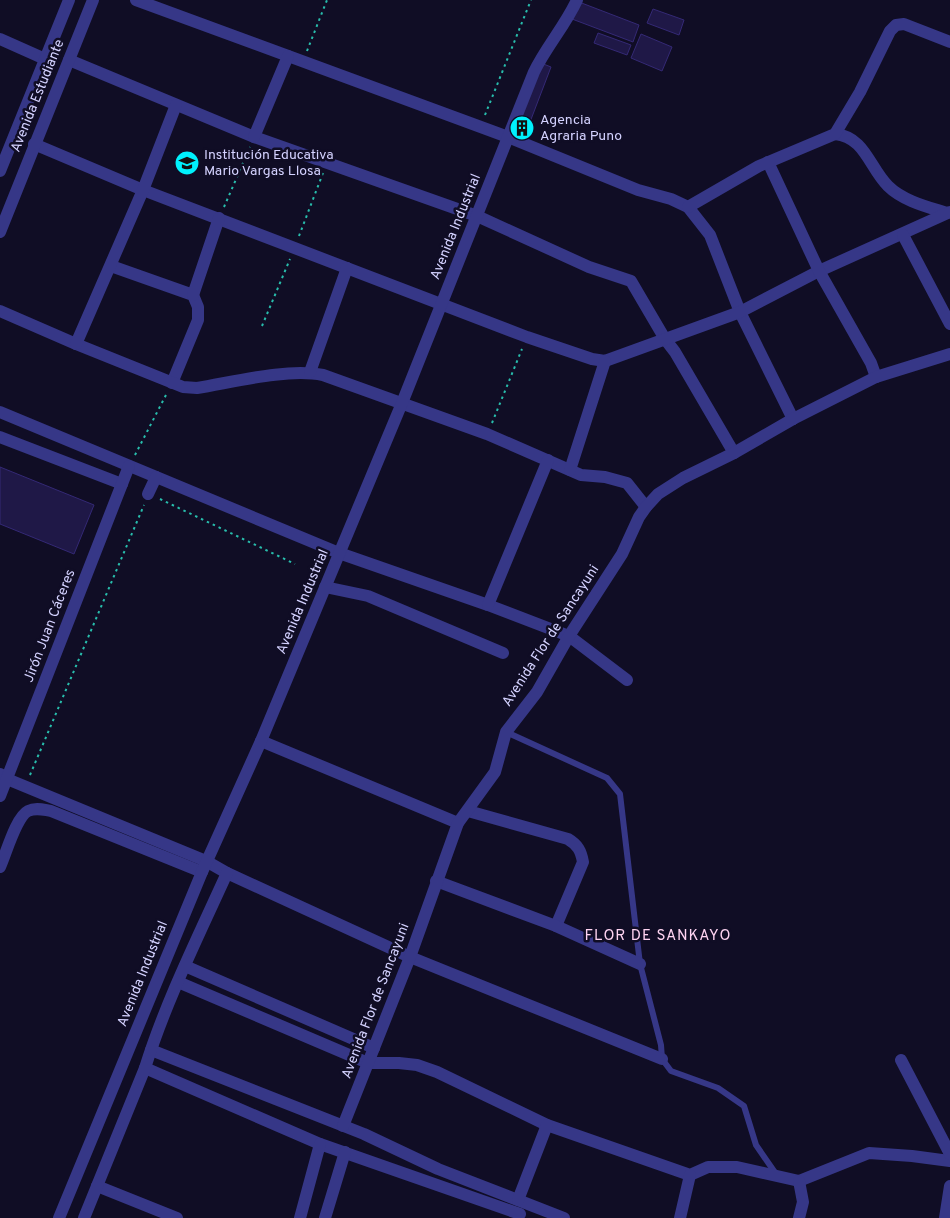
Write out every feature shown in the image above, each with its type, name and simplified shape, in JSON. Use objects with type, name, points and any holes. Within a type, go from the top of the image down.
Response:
[{"type":"street","name":"Avenida Estudiante","points":[[0,171],[69,0]]},
{"type":"street","name":"Avenida Estudiante","points":[[0,232],[93,0]]},
{"type":"street","points":[[136,0],[508,137],[638,190],[671,199],[688,207],[710,236],[740,312],[793,419]]},
{"type":"street","name":"Avenida Industrial","points":[[59,1218],[204,867],[261,741],[402,403],[440,304],[543,54],[560,30],[577,0]]},
{"type":"street","points":[[835,134],[860,92],[890,31],[896,25],[904,24],[950,42]]},
{"type":"street","points":[[0,39],[45,58]]},
{"type":"street","points":[[254,137],[288,56]]},
{"type":"street","points":[[69,60],[254,137],[477,216],[589,267],[631,281],[734,453]]},
{"type":"street","points":[[76,344],[143,190],[176,105]]},
{"type":"street","points":[[688,207],[768,162],[835,134],[846,135],[855,140],[888,185],[900,195],[949,213]]},
{"type":"street","points":[[34,144],[143,190],[440,304],[527,337],[592,359],[605,361],[740,312],[819,271],[949,213]]},
{"type":"street","points":[[768,162],[819,271],[871,363],[876,377]]},
{"type":"street","points":[[192,295],[219,218]]},
{"type":"street","points":[[903,235],[950,324]]},
{"type":"street","points":[[111,266],[192,295],[198,307],[198,320],[172,384]]},
{"type":"street","points":[[310,372],[347,268]]},
{"type":"street","points":[[0,311],[183,387],[197,388],[293,372],[310,372],[323,375],[487,434],[581,475],[606,477],[627,483],[646,508]]},
{"type":"street","name":"Avenida Flor de Sancayuni","points":[[343,1126],[410,957],[458,823],[495,772],[506,732],[537,692],[569,636],[622,554],[639,517],[646,508],[658,494],[683,478],[734,453],[793,419],[876,377],[950,354]]},
{"type":"street","points":[[570,470],[605,361]]},
{"type":"street","points":[[0,412],[340,552],[569,636],[627,680]]},
{"type":"street","points":[[0,437],[122,484]]},
{"type":"street","points":[[488,605],[548,460]]},
{"type":"street","name":"Jirón Juan Cáceres","points":[[0,796],[3,776],[129,466]]},
{"type":"street","points":[[148,494],[156,477]]},
{"type":"street","points":[[325,587],[368,596],[503,653]]},
{"type":"street","points":[[261,741],[458,823]]},
{"type":"street","points":[[3,776],[204,867]]},
{"type":"street","points":[[0,866],[21,818],[28,811],[38,809],[51,811],[204,867],[227,873],[410,957],[662,1059]]},
{"type":"street","points":[[468,811],[568,839],[576,844],[581,852],[583,862],[556,926]]},
{"type":"street","points":[[84,1218],[178,982],[227,873]]},
{"type":"street","points":[[436,881],[556,926],[640,964]]},
{"type":"street","points":[[185,966],[374,1048]]},
{"type":"street","points":[[178,982],[368,1063],[408,1064],[437,1072],[547,1125],[690,1176],[708,1167],[737,1167],[799,1181],[869,1153],[950,1161]]},
{"type":"street","points":[[151,1050],[364,1134],[438,1169],[564,1218]]},
{"type":"street","points":[[901,1060],[950,1154]]},
{"type":"street","points":[[145,1068],[320,1144],[520,1214]]},
{"type":"street","points":[[518,1200],[547,1125]]},
{"type":"street","points":[[300,1218],[320,1144]]},
{"type":"street","points":[[325,1218],[345,1152]]},
{"type":"street","points":[[680,1218],[690,1176]]},
{"type":"street","points":[[799,1181],[803,1202],[799,1218]]},
{"type":"street","points":[[96,1186],[177,1218]]},
{"type":"street","points":[[945,1218],[950,1186]]},
{"type":"lane","points":[[506,732],[607,778],[620,794],[640,964],[661,1045],[662,1059],[671,1071],[718,1088],[744,1106],[756,1145],[777,1175]]},
{"type":"path","points":[[306,54],[327,0]]},
{"type":"path","points":[[482,123],[531,0]]},
{"type":"path","points":[[219,218],[254,137]]},
{"type":"path","points":[[487,434],[527,337]]},
{"type":"path","points":[[129,466],[172,384]]},
{"type":"path","points":[[25,786],[148,494],[295,564]]},
{"type":"building","points":[[579,2],[639,25],[633,42],[572,19]]},
{"type":"building","points":[[653,9],[684,20],[679,35],[647,23]]},
{"type":"building","points":[[598,33],[631,45],[627,55],[594,43]]},
{"type":"building","points":[[641,34],[672,47],[662,71],[631,58]]},
{"type":"building","points":[[541,63],[551,67],[530,122],[520,119]]},
{"type":"building","name":"Agencia Agraria Puno","points":[[519,118],[530,122],[524,137],[513,133]]},
{"type":"building","points":[[0,467],[94,505],[74,554],[0,524]]},
{"type":"place","name":"Agencia Agraria Puno","points":[[522,128]]},
{"type":"place","name":"Institución Educativa Mario Vargas Llosa","points":[[187,163]]},
{"type":"district","name":"FLOR DE SANKAYO","points":[[658,936]]}]
